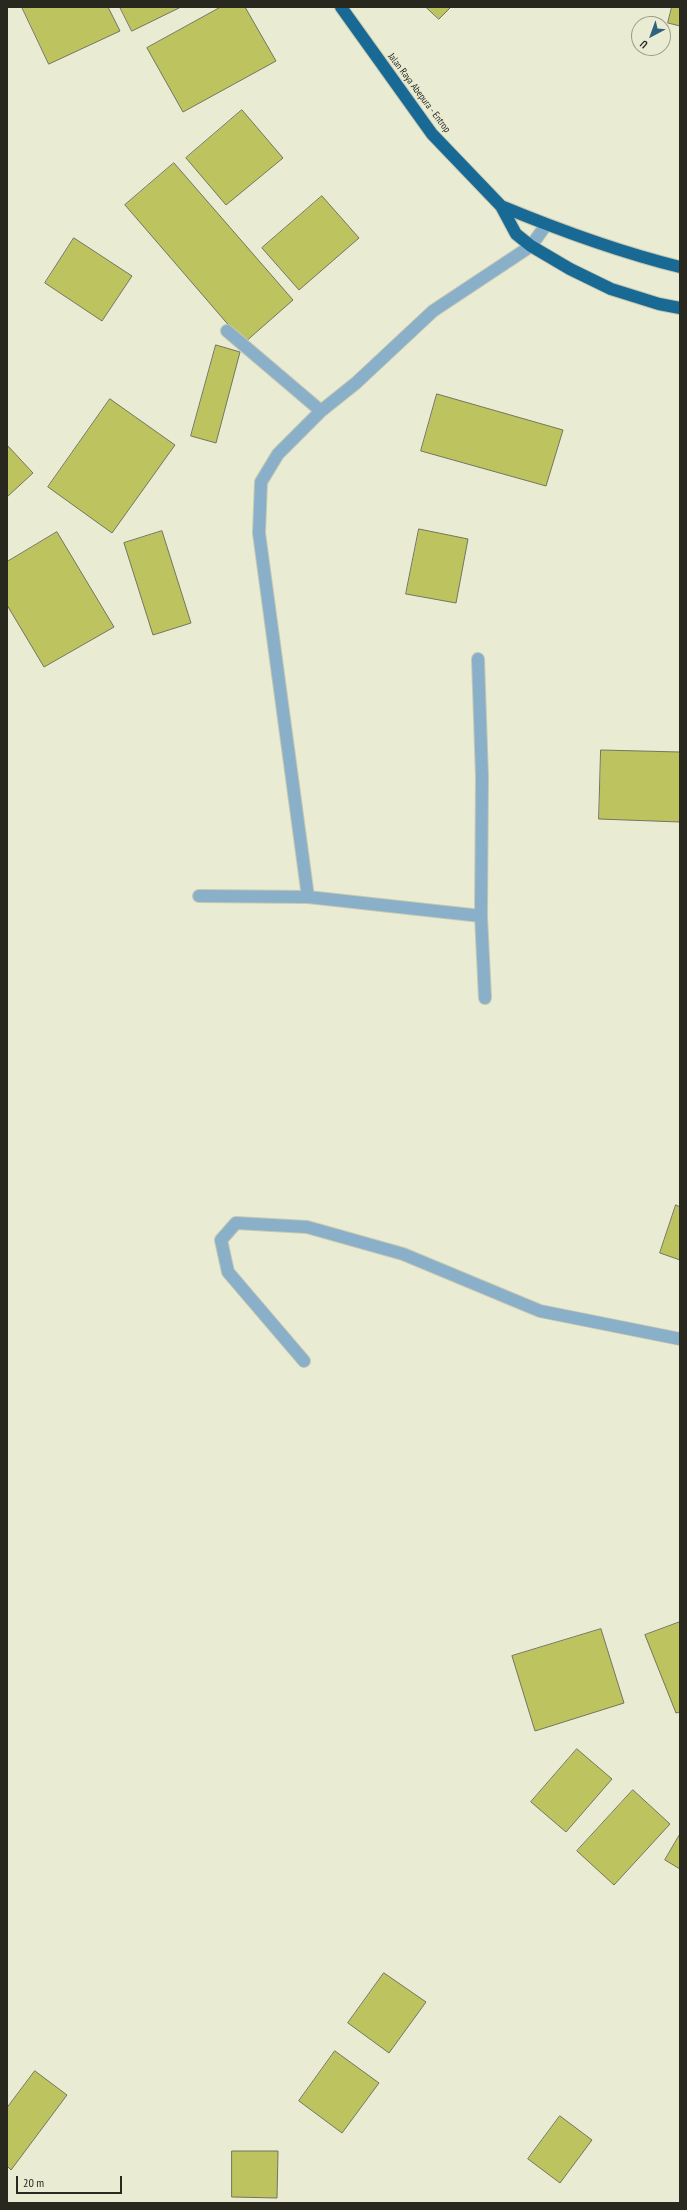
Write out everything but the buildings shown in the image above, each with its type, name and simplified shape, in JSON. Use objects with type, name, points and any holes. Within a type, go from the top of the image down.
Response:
[{"type":"highway","name":"Jalan Raya Abepura - Entrop","points":[[341,7],[432,134],[501,206],[516,234],[530,246],[611,288],[659,304],[680,308]]},
{"type":"highway","name":"Jalan Raya Abepura - Entrop","points":[[501,206],[546,225],[632,255],[680,267]]},
{"type":"street","points":[[308,897],[260,533],[261,482],[278,454],[321,411],[356,384],[433,311],[530,246],[546,225]]},
{"type":"street","points":[[227,331],[321,411]]},
{"type":"street","points":[[478,659],[482,777],[481,916],[485,998]]},
{"type":"street","points":[[199,896],[308,897],[481,916]]},
{"type":"street","points":[[304,1361],[228,1272],[221,1240],[236,1223],[307,1227],[403,1254],[540,1311],[680,1339]]}]
